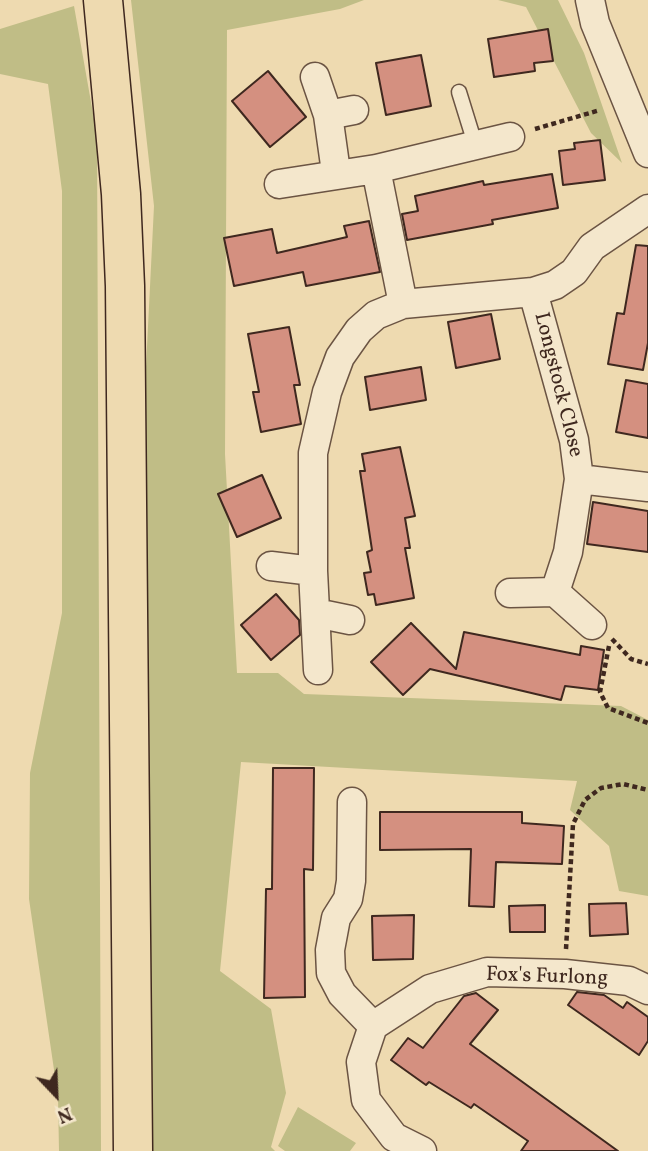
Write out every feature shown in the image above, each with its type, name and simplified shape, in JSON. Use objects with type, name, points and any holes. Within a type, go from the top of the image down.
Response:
[{"type":"highway","points":[[103,0],[121,194],[126,300],[133,1151]]},
{"type":"street","points":[[590,0],[595,23],[648,153]]},
{"type":"street","points":[[315,77],[341,113],[336,173]]},
{"type":"street","points":[[279,184],[336,173],[376,169],[510,137]]},
{"type":"street","points":[[376,169],[404,304]]},
{"type":"street","name":"Longstock Close","points":[[318,670],[313,571],[313,453],[327,392],[340,357],[359,330],[376,315],[404,304],[533,292],[555,285],[574,272],[592,247],[648,209]]},
{"type":"street","name":"Longstock Close","points":[[533,292],[574,440],[579,479],[568,552],[555,592]]},
{"type":"street","name":"Longstock Close","points":[[579,479],[648,487]]},
{"type":"street","points":[[271,566],[313,571]]},
{"type":"street","points":[[510,593],[555,592],[601,631]]},
{"type":"street","points":[[316,613],[351,620]]},
{"type":"street","points":[[352,802],[351,881],[348,899],[336,918],[330,950],[331,973],[342,994],[373,1026],[361,1062],[366,1100],[394,1136],[422,1151]]},
{"type":"street","name":"Fox's Furlong","points":[[373,1026],[430,989],[487,972],[565,974],[629,981],[648,990]]},
{"type":"lane","points":[[459,92],[476,147]]},
{"type":"path","points":[[510,137],[628,101]]},
{"type":"path","points":[[601,631],[631,659],[648,664]]},
{"type":"path","points":[[601,631],[600,692],[608,708],[648,723]]},
{"type":"path","points":[[565,974],[573,824],[584,800],[601,788],[623,784],[648,790]]},
{"type":"shaded area","points":[[131,0],[364,0],[340,9],[227,30],[225,454],[237,673],[278,673],[304,694],[621,706],[648,720],[648,896],[619,891],[609,846],[570,810],[577,781],[241,762],[220,971],[271,1009],[286,1093],[271,1147],[275,1151],[150,1151],[145,387],[154,206]]},
{"type":"shaded area","points":[[498,0],[558,0],[584,53],[622,163],[591,133],[526,7]]},
{"type":"shaded area","points":[[74,6],[97,136],[101,1151],[59,1151],[58,1097],[29,899],[30,773],[62,613],[62,191],[48,84],[0,74],[0,29]]},
{"type":"shaded area","points":[[298,1107],[356,1143],[350,1151],[285,1151],[278,1146]]},
{"type":"building","points":[[548,29],[553,61],[534,63],[535,71],[494,77],[488,39]]},
{"type":"building","points":[[421,55],[431,106],[386,115],[376,63]]},
{"type":"building","points":[[268,71],[306,117],[270,147],[232,101]]},
{"type":"building","points":[[600,140],[605,180],[563,185],[559,151],[575,149],[574,143]]},
{"type":"building","points":[[552,174],[558,208],[492,220],[493,224],[407,240],[402,214],[418,211],[415,196],[483,181],[484,185]]},
{"type":"building","points":[[369,221],[380,272],[306,286],[303,272],[234,286],[224,238],[272,229],[277,253],[347,237],[344,226]]},
{"type":"building","points":[[636,245],[648,246],[648,343],[643,370],[608,364],[617,313],[624,314]]},
{"type":"building","points":[[491,314],[500,359],[456,368],[448,322]]},
{"type":"building","points":[[289,327],[300,385],[294,385],[301,424],[261,432],[253,392],[259,392],[248,334]]},
{"type":"building","points":[[421,367],[426,400],[370,410],[365,377]]},
{"type":"building","points":[[626,380],[648,384],[648,438],[616,432]]},
{"type":"building","points":[[400,447],[415,516],[405,518],[410,548],[405,548],[414,598],[376,605],[374,594],[368,595],[364,573],[371,572],[367,552],[372,550],[360,471],[365,471],[362,454]]},
{"type":"building","points":[[262,475],[281,518],[237,537],[218,494]]},
{"type":"building","points":[[593,502],[648,511],[648,552],[587,544]]},
{"type":"building","points":[[276,594],[299,620],[300,635],[271,660],[241,625]]},
{"type":"building","points":[[411,623],[456,669],[464,632],[580,655],[581,646],[604,650],[598,690],[565,686],[561,700],[430,669],[403,695],[371,662]]},
{"type":"building","points":[[273,768],[314,768],[313,870],[304,869],[305,997],[264,998],[266,889],[272,889]]},
{"type":"building","points":[[380,812],[522,812],[522,823],[564,826],[562,864],[496,862],[494,907],[469,906],[471,849],[380,850]]},
{"type":"building","points":[[626,903],[628,934],[590,936],[589,904]]},
{"type":"building","points":[[545,905],[545,932],[510,932],[509,906]]},
{"type":"building","points":[[414,915],[413,959],[373,960],[372,916]]},
{"type":"building","points":[[577,992],[604,995],[623,1008],[627,1002],[648,1017],[648,1041],[639,1055],[568,1005]]},
{"type":"building","points":[[476,993],[498,1010],[470,1044],[618,1151],[521,1151],[528,1141],[474,1104],[471,1108],[429,1082],[426,1085],[391,1060],[408,1038],[423,1048],[464,996]]}]
